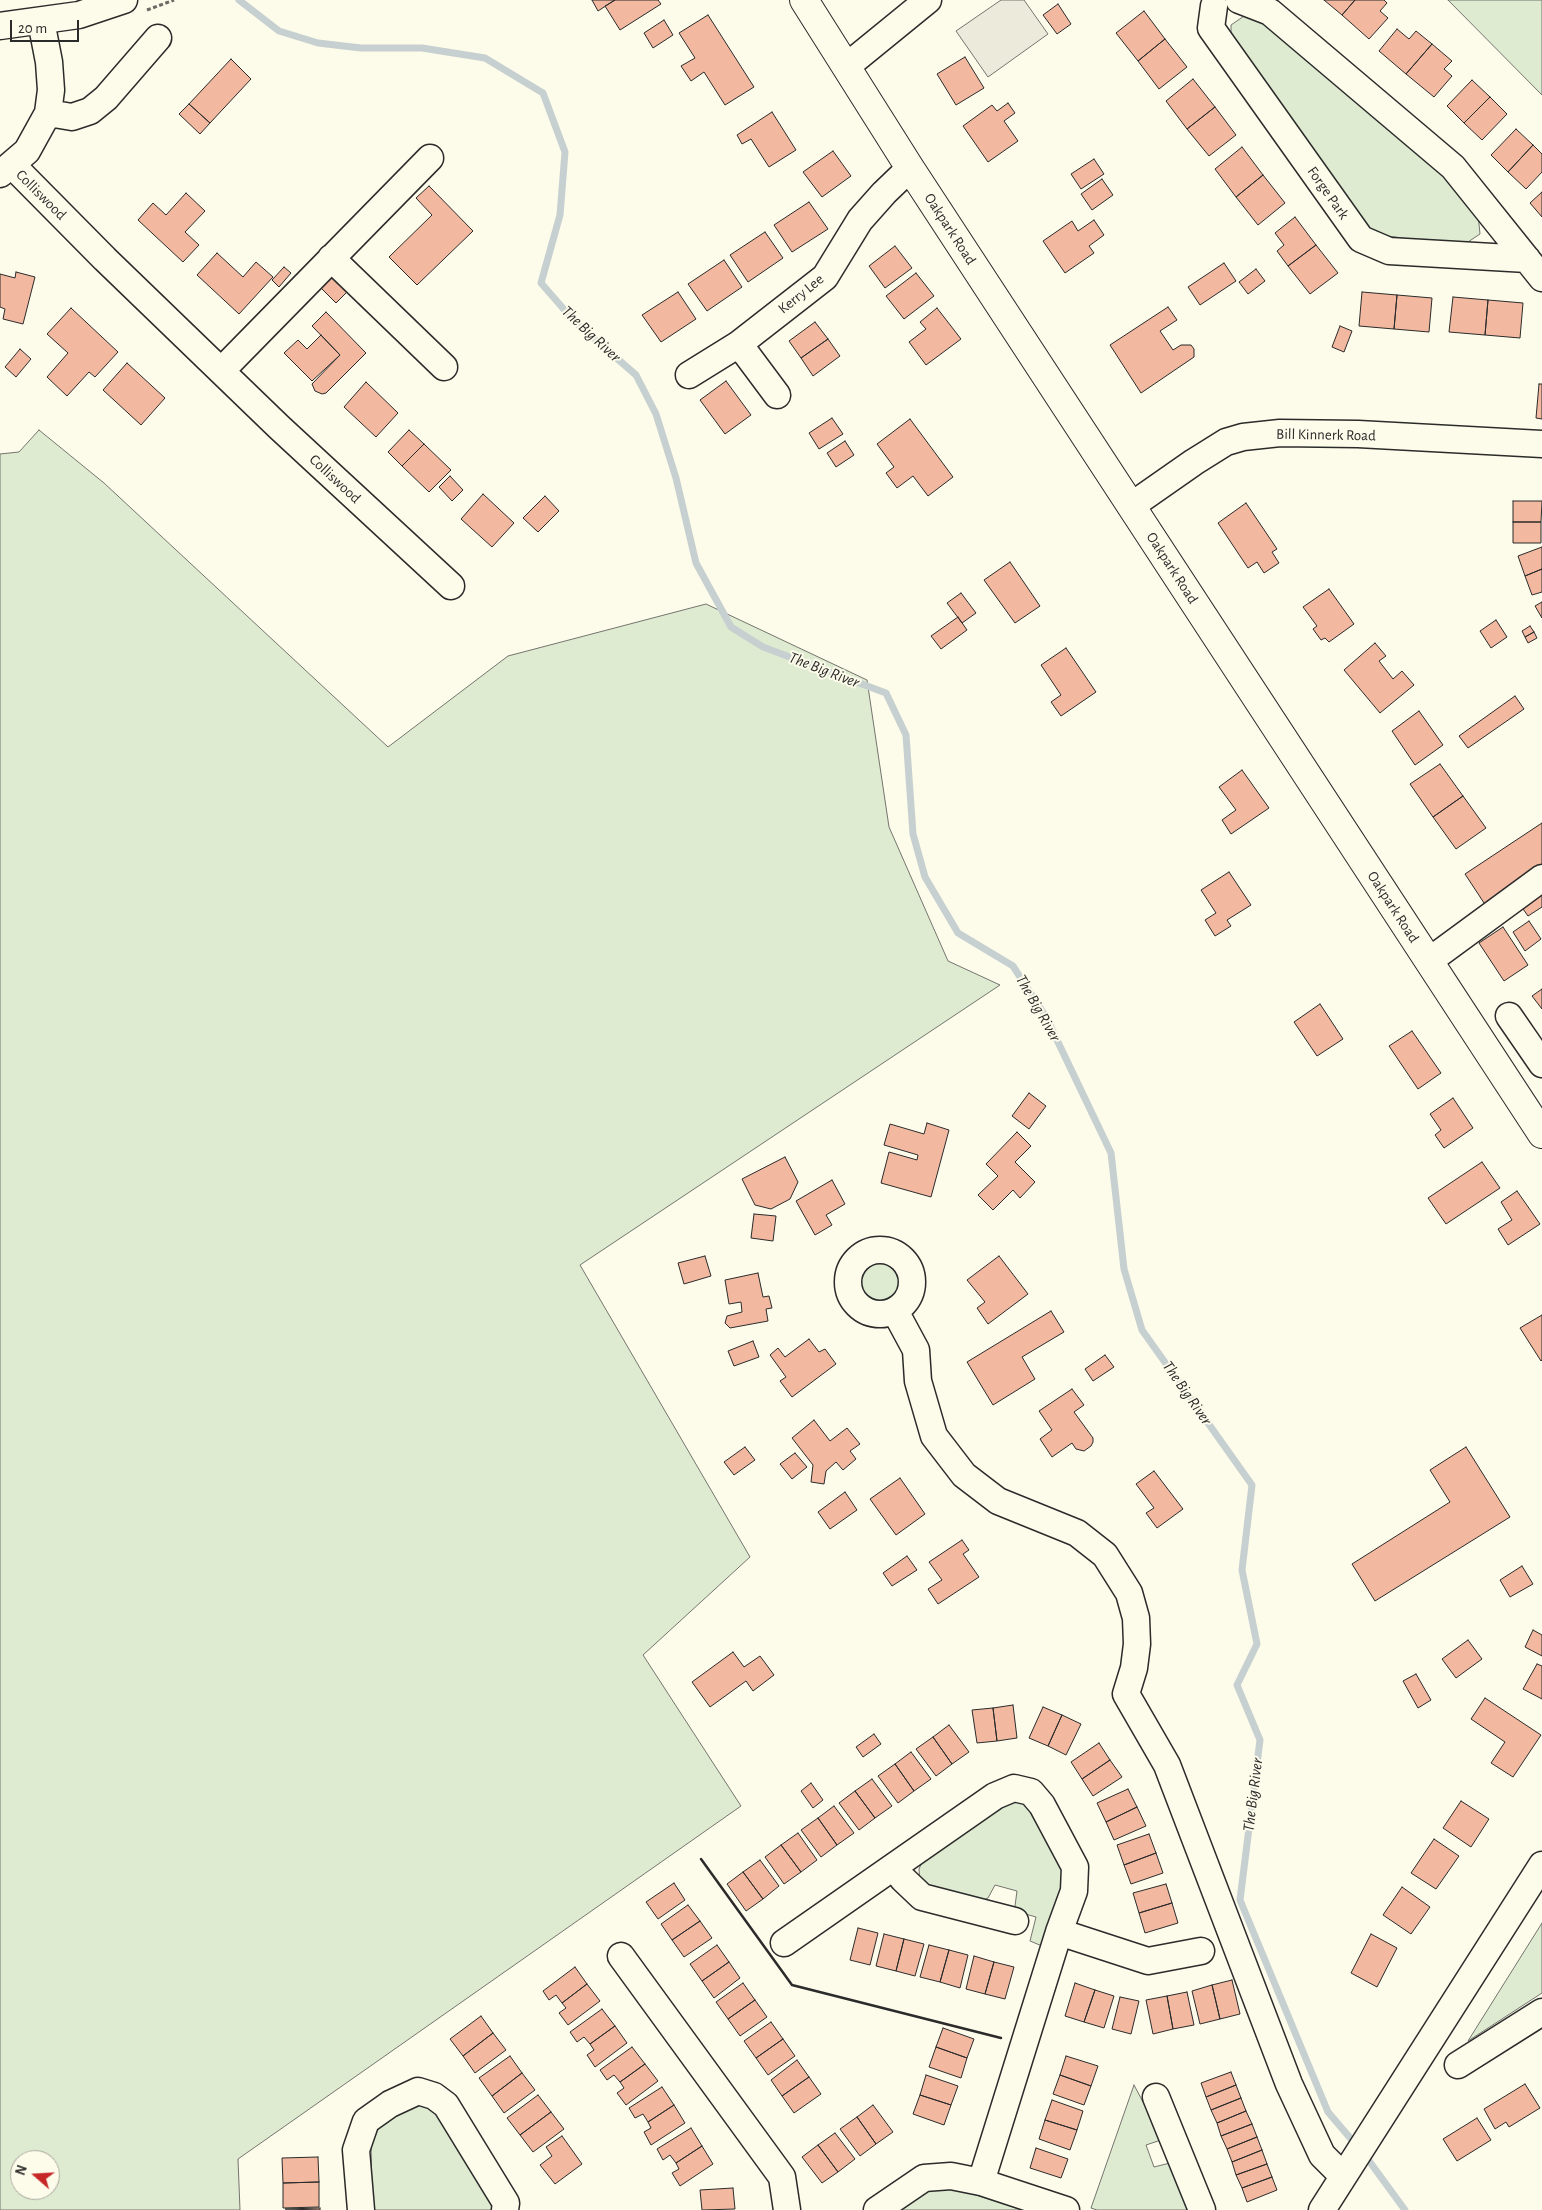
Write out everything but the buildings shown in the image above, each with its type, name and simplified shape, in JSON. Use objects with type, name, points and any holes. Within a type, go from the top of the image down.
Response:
[{"type":"main road","name":"Oakpark Road","points":[[804,0],[910,168],[1542,1134]]},
{"type":"street","points":[[0,26],[79,14],[124,0]]},
{"type":"street","points":[[847,66],[928,0]]},
{"type":"street","name":"Forge Park","points":[[1239,0],[1270,12],[1453,167],[1534,269]]},
{"type":"street","name":"Forge Park","points":[[1217,2],[1211,28],[1360,239],[1389,251],[1534,269]]},
{"type":"street","points":[[6,170],[36,139],[48,113],[50,81],[41,21]]},
{"type":"street","points":[[48,113],[72,117],[90,111],[106,98],[158,38]]},
{"type":"street","points":[[222,370],[430,158]]},
{"type":"street","name":"Kerry Lee","points":[[689,375],[739,344],[825,277],[860,220],[910,168]]},
{"type":"street","name":"Colliswood","points":[[6,170],[105,259],[297,444],[451,586]]},
{"type":"street","points":[[331,258],[444,367]]},
{"type":"street","points":[[739,344],[777,394]]},
{"type":"street","name":"Bill Kinnerk Road","points":[[1131,506],[1226,442],[1243,437],[1280,433],[1348,434],[1542,444]]},
{"type":"street","points":[[1429,961],[1542,878]]},
{"type":"street","points":[[1509,1016],[1542,1064]]},
{"type":"street","points":[[895,1311],[916,1350],[918,1381],[934,1436],[964,1475],[998,1501],[1077,1533],[1105,1555],[1129,1593],[1136,1618],[1137,1644],[1134,1668],[1126,1694],[1167,1765],[1289,2084],[1322,2155],[1348,2170]]},
{"type":"street","points":[[784,1943],[995,1796],[1014,1788],[1031,1792],[1042,1805],[1075,1867],[1074,1892],[1059,1932],[982,2182]]},
{"type":"street","points":[[1322,2210],[1542,1866]]},
{"type":"street","points":[[894,1867],[903,1879],[922,1897],[1015,1921]]},
{"type":"street","points":[[1059,1932],[1148,1961],[1201,1950]]},
{"type":"street","points":[[621,1956],[782,2176],[787,2210]]},
{"type":"street","points":[[1458,2065],[1542,2012]]},
{"type":"street","points":[[361,2210],[356,2150],[366,2121],[390,2104],[418,2092],[434,2096],[446,2105],[506,2203],[505,2210]]},
{"type":"street","points":[[1156,2097],[1202,2210]]},
{"type":"street","points":[[877,2210],[924,2178],[951,2176],[982,2182],[1066,2210]]},
{"type":"green space","points":[[1448,0],[1542,0],[1542,95]]},
{"type":"green space","points":[[1247,14],[1268,21],[1432,161],[1478,214],[1480,234],[1462,246],[1380,235],[1365,228],[1231,38],[1231,25]]},
{"type":"green space","points":[[39,430],[104,483],[388,747],[508,656],[706,604],[867,680],[889,827],[948,961],[1000,985],[580,1265],[750,1557],[643,1655],[741,1806],[238,2159],[240,2210],[0,2210],[0,454],[19,452]]},
{"type":"green space","points":[[877,1262],[885,1262],[892,1265],[898,1271],[901,1282],[898,1293],[892,1299],[885,1302],[877,1302],[870,1299],[864,1293],[861,1286],[861,1278],[864,1271],[870,1265]]},
{"type":"green space","points":[[1019,1799],[1029,1805],[1041,1825],[1066,1879],[1047,1948],[1030,1941],[1036,1917],[1022,1913],[1015,1906],[1017,1891],[995,1885],[988,1898],[978,1903],[920,1883],[919,1869],[923,1860],[1005,1801]]},
{"type":"green space","points":[[1542,1923],[1542,1993],[1468,2041]]},
{"type":"green space","points":[[1134,2085],[1143,2102],[1153,2113],[1161,2140],[1146,2145],[1154,2167],[1170,2163],[1190,2210],[1097,2210],[1091,2208]]},
{"type":"green space","points":[[417,2105],[432,2109],[438,2114],[496,2210],[372,2210],[371,2140],[382,2124],[401,2110]]},
{"type":"green space","points":[[932,2186],[949,2186],[1022,2210],[897,2210]]},
{"type":"shaded area","points":[[1001,0],[1024,0],[1048,34],[988,77],[956,31]]},
{"type":"waterway","name":"The Big River","points":[[239,0],[279,31],[318,43],[361,48],[422,48],[485,58],[543,93],[565,152],[560,215],[541,283],[575,322],[636,375],[656,414],[676,478],[696,563],[731,627],[763,647],[886,693],[906,735],[913,834],[925,877],[958,933],[1013,966],[1046,1017],[1111,1153],[1124,1269],[1142,1330],[1252,1485],[1242,1570],[1257,1644],[1237,1685],[1260,1740],[1240,1900],[1328,2112],[1357,2146]]},
{"type":"waterway","name":"The Big River","points":[[1364,2154],[1405,2210]]},
{"type":"wall","points":[[701,1859],[792,1985],[1001,2038]]}]
